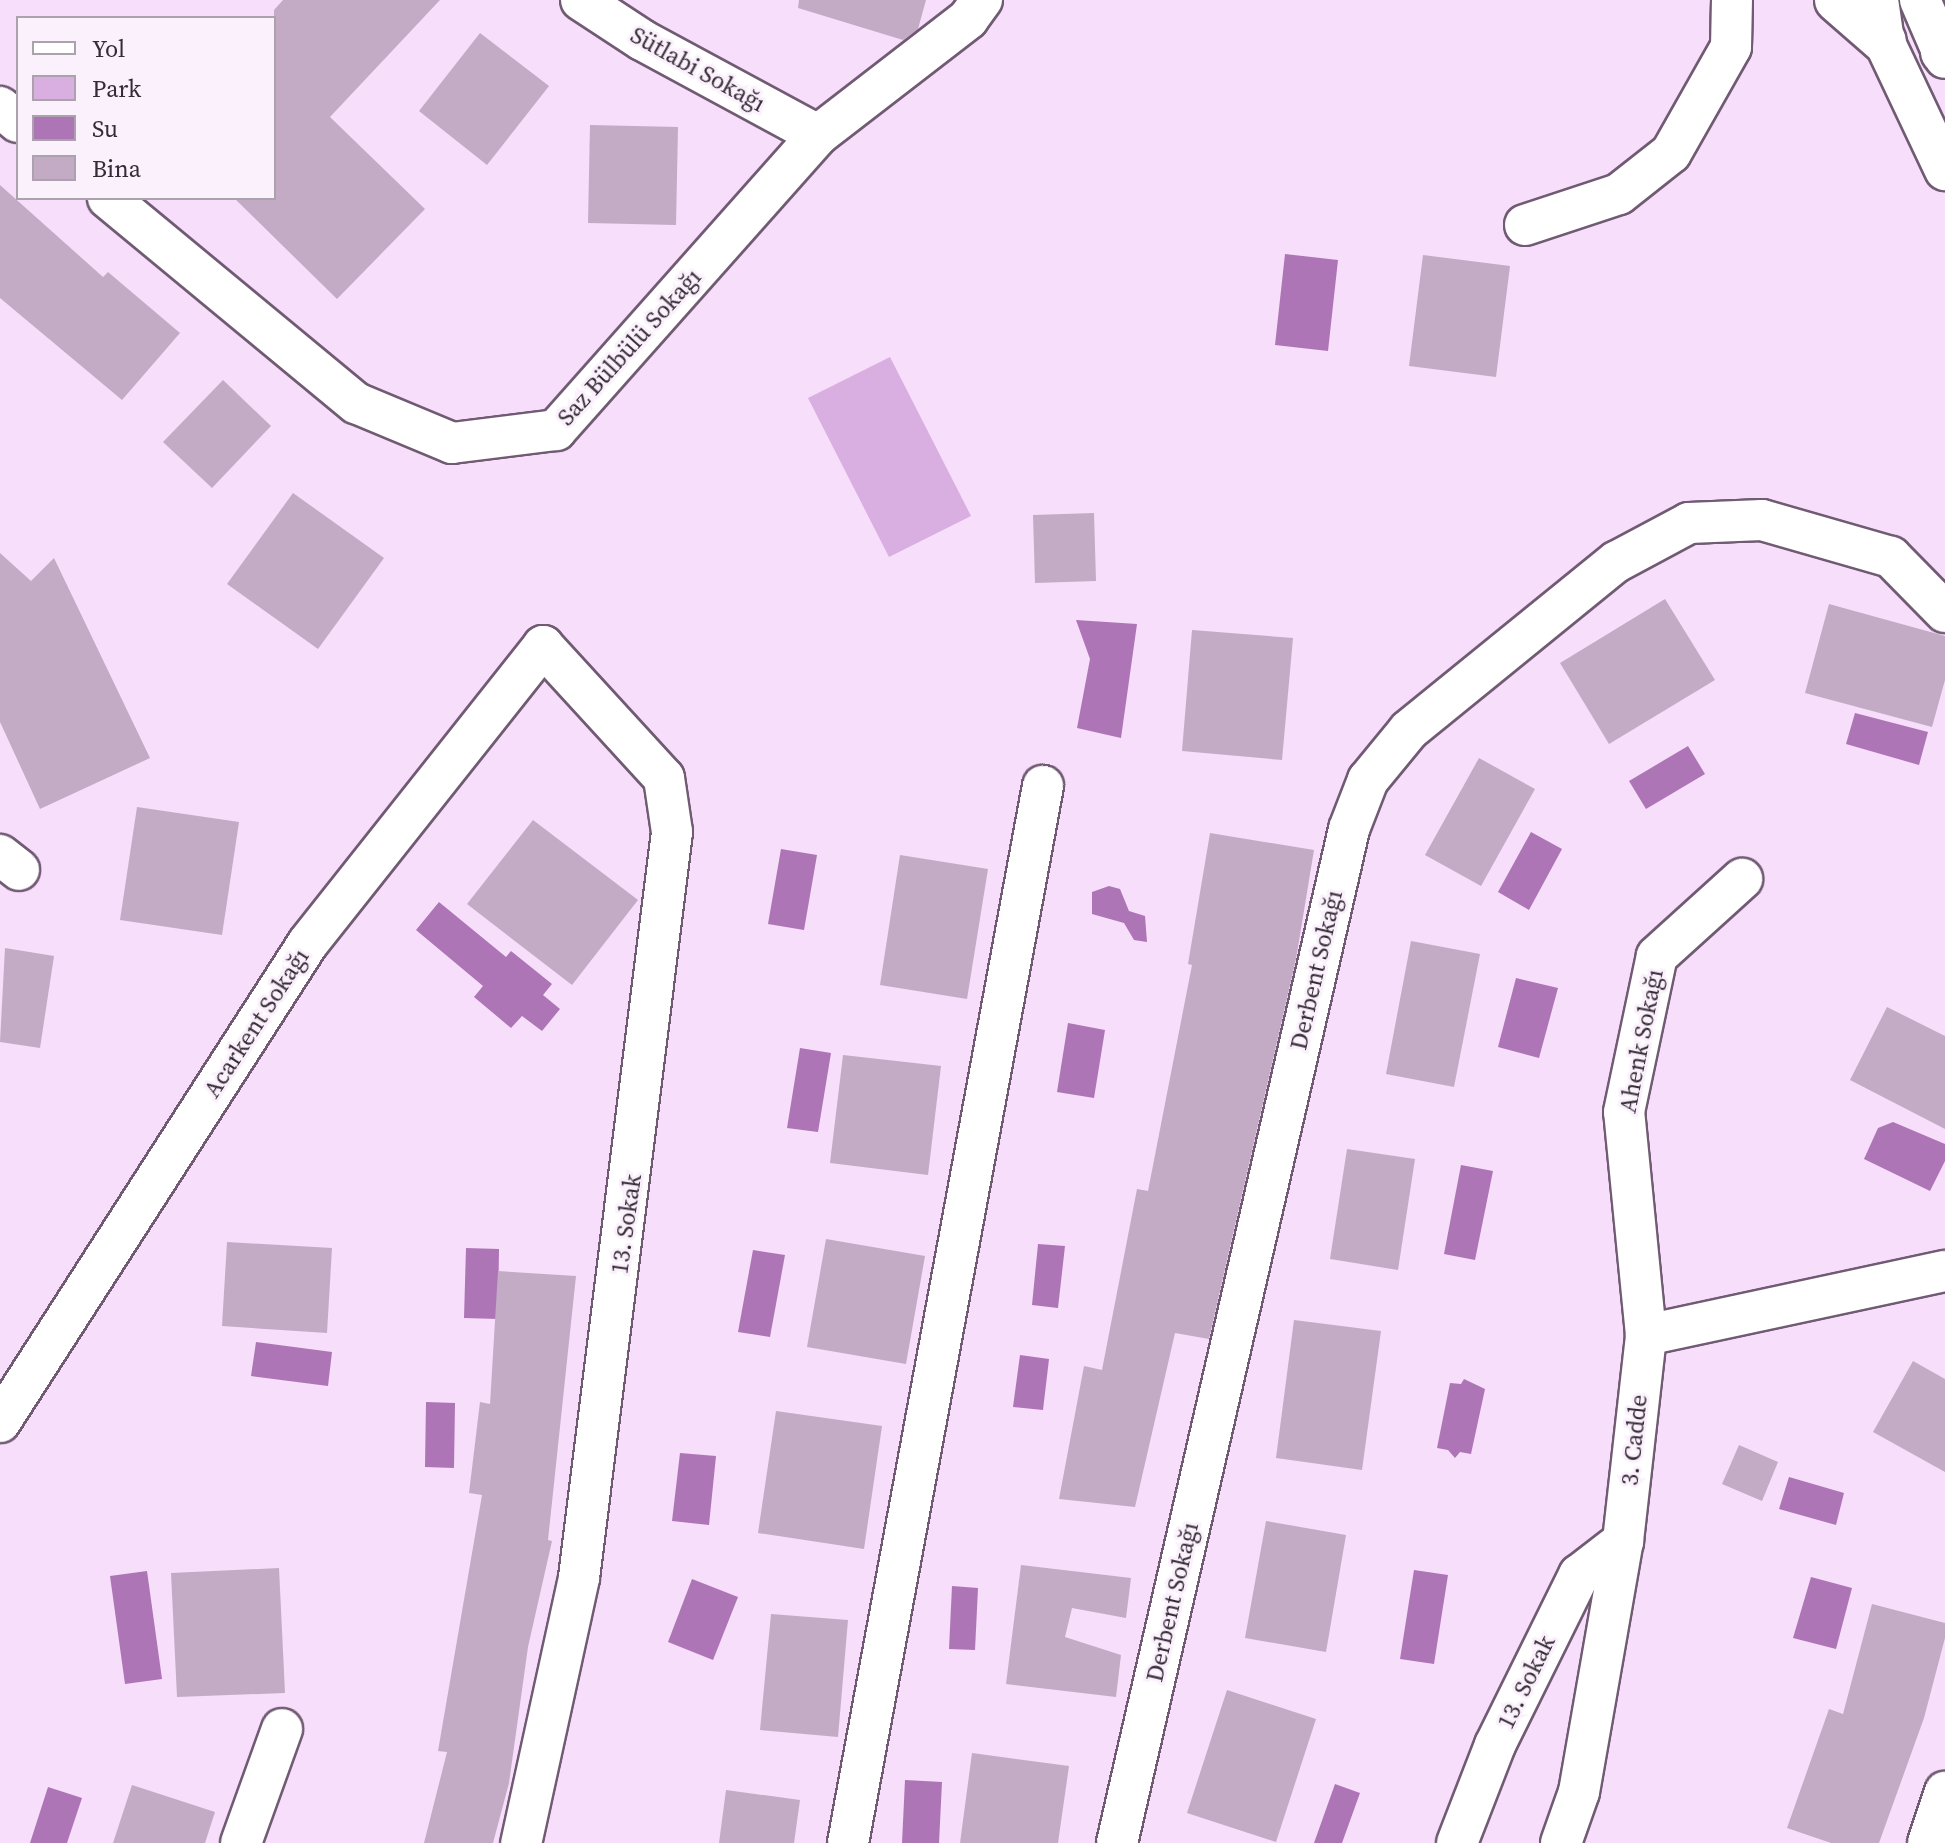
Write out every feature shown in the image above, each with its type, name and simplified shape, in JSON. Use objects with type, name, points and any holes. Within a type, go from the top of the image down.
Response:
[{"type":"main road","points":[[1837,0],[1881,21]]},
{"type":"street","name":"Sütlabi Sokağı","points":[[581,0],[642,40],[818,135]]},
{"type":"street","name":"Saz Bülbülü Sokağı","points":[[110,200],[356,403],[452,443],[556,430],[818,135],[968,19],[982,0]]},
{"type":"street","points":[[1525,225],[1619,194],[1671,153],[1731,47],[1732,0]]},
{"type":"street","points":[[1920,0],[1944,52]]},
{"type":"street","points":[[1881,21],[1945,170]]},
{"type":"street","points":[[0,107],[16,120]]},
{"type":"street","name":"Derbent Sokağı","points":[[1117,1843],[1349,829],[1368,780],[1409,730],[1616,562],[1689,523],[1762,520],[1891,557],[1945,612]]},
{"type":"street","name":"Acarkent Sokağı","points":[[0,1422],[308,943],[543,646]]},
{"type":"street","name":"13. Sokak","points":[[521,1843],[579,1578],[672,832],[664,778],[543,646]]},
{"type":"street","points":[[848,1843],[1043,786]]},
{"type":"street","name":"Ahenk Sokağı","points":[[1646,1335],[1624,1112],[1657,956],[1742,879]]},
{"type":"street","points":[[1646,1335],[1945,1271]]},
{"type":"street","name":"3. Cadde","points":[[1561,1843],[1579,1792],[1623,1541],[1646,1335]]},
{"type":"street","name":"13. Sokak","points":[[1457,1843],[1495,1745],[1579,1575],[1623,1541]]},
{"type":"street","points":[[241,1843],[282,1729]]},
{"type":"street","points":[[1928,1843],[1945,1792]]},
{"type":"green space","points":[[890,357],[971,516],[889,557],[808,398]]},
{"type":"water","points":[[1285,254],[1338,260],[1328,351],[1275,345]]},
{"type":"water","points":[[1076,620],[1137,624],[1121,738],[1077,728],[1090,659]]},
{"type":"water","points":[[1855,713],[1928,732],[1919,765],[1846,744]]},
{"type":"water","points":[[1688,746],[1705,774],[1646,809],[1629,781]]},
{"type":"water","points":[[1531,832],[1562,849],[1529,910],[1498,892]]},
{"type":"water","points":[[781,849],[817,855],[804,930],[768,924]]},
{"type":"water","points":[[1109,886],[1120,889],[1129,911],[1145,916],[1147,942],[1134,940],[1124,923],[1092,914],[1092,892]]},
{"type":"water","points":[[439,902],[506,957],[511,951],[552,984],[543,995],[560,1009],[542,1031],[522,1016],[511,1028],[474,997],[483,986],[416,930]]},
{"type":"water","points":[[1516,978],[1558,988],[1539,1058],[1498,1047]]},
{"type":"water","points":[[1068,1023],[1105,1030],[1094,1098],[1057,1092]]},
{"type":"water","points":[[800,1048],[831,1053],[818,1132],[787,1128]]},
{"type":"water","points":[[1893,1122],[1945,1144],[1945,1161],[1930,1191],[1864,1159],[1878,1128]]},
{"type":"water","points":[[1461,1165],[1493,1171],[1475,1260],[1444,1254]]},
{"type":"water","points":[[1038,1244],[1065,1246],[1058,1308],[1032,1305]]},
{"type":"water","points":[[466,1248],[499,1249],[498,1319],[464,1318]]},
{"type":"water","points":[[753,1250],[785,1255],[770,1337],[738,1332]]},
{"type":"water","points":[[256,1342],[332,1352],[328,1386],[251,1376]]},
{"type":"water","points":[[1020,1355],[1049,1359],[1043,1410],[1013,1407]]},
{"type":"water","points":[[1464,1379],[1485,1389],[1471,1454],[1460,1452],[1455,1458],[1448,1450],[1437,1448],[1450,1383],[1461,1384]]},
{"type":"water","points":[[426,1402],[455,1403],[454,1468],[425,1467]]},
{"type":"water","points":[[680,1453],[716,1456],[709,1525],[672,1521]]},
{"type":"water","points":[[1789,1477],[1844,1493],[1836,1525],[1779,1509]]},
{"type":"water","points":[[1414,1570],[1448,1575],[1434,1664],[1400,1659]]},
{"type":"water","points":[[147,1571],[162,1679],[125,1684],[110,1576]]},
{"type":"water","points":[[1811,1577],[1852,1588],[1836,1649],[1793,1638]]},
{"type":"water","points":[[692,1579],[738,1597],[713,1660],[668,1642]]},
{"type":"water","points":[[952,1586],[978,1588],[975,1650],[949,1649]]},
{"type":"water","points":[[905,1780],[942,1782],[939,1843],[902,1843]]},
{"type":"water","points":[[1335,1784],[1360,1793],[1342,1843],[1314,1843]]},
{"type":"water","points":[[48,1787],[82,1798],[67,1843],[30,1843]]},
{"type":"building","points":[[283,0],[440,0],[330,117],[425,209],[337,299],[236,200],[276,200],[274,10]]},
{"type":"building","points":[[799,0],[926,0],[918,29],[903,40],[798,8]]},
{"type":"building","points":[[480,33],[549,86],[487,165],[419,111]]},
{"type":"building","points":[[590,125],[678,127],[676,225],[588,223]]},
{"type":"building","points":[[0,185],[103,277],[108,272],[180,333],[122,400],[0,298]]},
{"type":"building","points":[[1423,255],[1510,266],[1496,377],[1409,366]]},
{"type":"building","points":[[223,380],[271,426],[212,488],[163,442]]},
{"type":"building","points":[[293,493],[384,558],[318,649],[227,584]]},
{"type":"building","points":[[1094,513],[1096,581],[1035,583],[1033,515]]},
{"type":"building","points":[[0,553],[31,581],[54,558],[150,758],[40,809],[0,722]]},
{"type":"building","points":[[1665,599],[1715,680],[1609,744],[1560,663]]},
{"type":"building","points":[[1829,604],[1945,636],[1945,680],[1932,727],[1805,693]]},
{"type":"building","points":[[1192,630],[1293,638],[1282,760],[1182,751]]},
{"type":"building","points":[[1479,758],[1535,789],[1481,886],[1425,855]]},
{"type":"building","points":[[137,807],[239,822],[222,935],[120,920]]},
{"type":"building","points":[[533,820],[638,900],[572,985],[467,904]]},
{"type":"building","points":[[1210,833],[1314,850],[1296,959],[1209,1339],[1175,1333],[1135,1507],[1059,1499],[1084,1366],[1102,1370],[1137,1189],[1148,1191],[1192,965],[1188,964]]},
{"type":"building","points":[[900,855],[988,869],[967,999],[880,985]]},
{"type":"building","points":[[1411,941],[1480,954],[1454,1087],[1386,1074]]},
{"type":"building","points":[[5,948],[54,956],[40,1048],[0,1042]]},
{"type":"building","points":[[1887,1007],[1945,1036],[1945,1129],[1850,1080]]},
{"type":"building","points":[[843,1055],[941,1066],[928,1175],[830,1163]]},
{"type":"building","points":[[1347,1149],[1415,1159],[1398,1270],[1330,1259]]},
{"type":"building","points":[[826,1239],[925,1256],[906,1364],[807,1347]]},
{"type":"building","points":[[227,1242],[332,1248],[327,1333],[222,1326]]},
{"type":"building","points":[[498,1271],[576,1276],[548,1540],[552,1541],[528,1647],[509,1783],[493,1843],[424,1843],[447,1752],[438,1751],[482,1495],[469,1493],[480,1402],[490,1404]]},
{"type":"building","points":[[1294,1320],[1381,1331],[1362,1470],[1276,1458]]},
{"type":"building","points":[[1913,1361],[1945,1379],[1945,1472],[1873,1432]]},
{"type":"building","points":[[776,1411],[882,1426],[864,1549],[758,1533]]},
{"type":"building","points":[[1739,1445],[1778,1462],[1762,1501],[1722,1484]]},
{"type":"building","points":[[1266,1521],[1346,1535],[1326,1652],[1245,1638]]},
{"type":"building","points":[[1021,1565],[1131,1578],[1126,1618],[1072,1608],[1065,1637],[1121,1655],[1116,1697],[1006,1684]]},
{"type":"building","points":[[279,1568],[285,1693],[177,1697],[171,1573]]},
{"type":"building","points":[[1872,1604],[1945,1623],[1945,1638],[1924,1718],[1879,1843],[1831,1843],[1787,1828],[1829,1709],[1843,1714]]},
{"type":"building","points":[[771,1614],[848,1620],[838,1737],[760,1730]]},
{"type":"building","points":[[1227,1690],[1316,1719],[1276,1842],[1187,1813]]},
{"type":"building","points":[[972,1753],[1069,1766],[1058,1843],[960,1843]]},
{"type":"building","points":[[132,1785],[215,1812],[205,1843],[113,1843]]},
{"type":"building","points":[[726,1790],[800,1800],[794,1843],[719,1843]]}]
